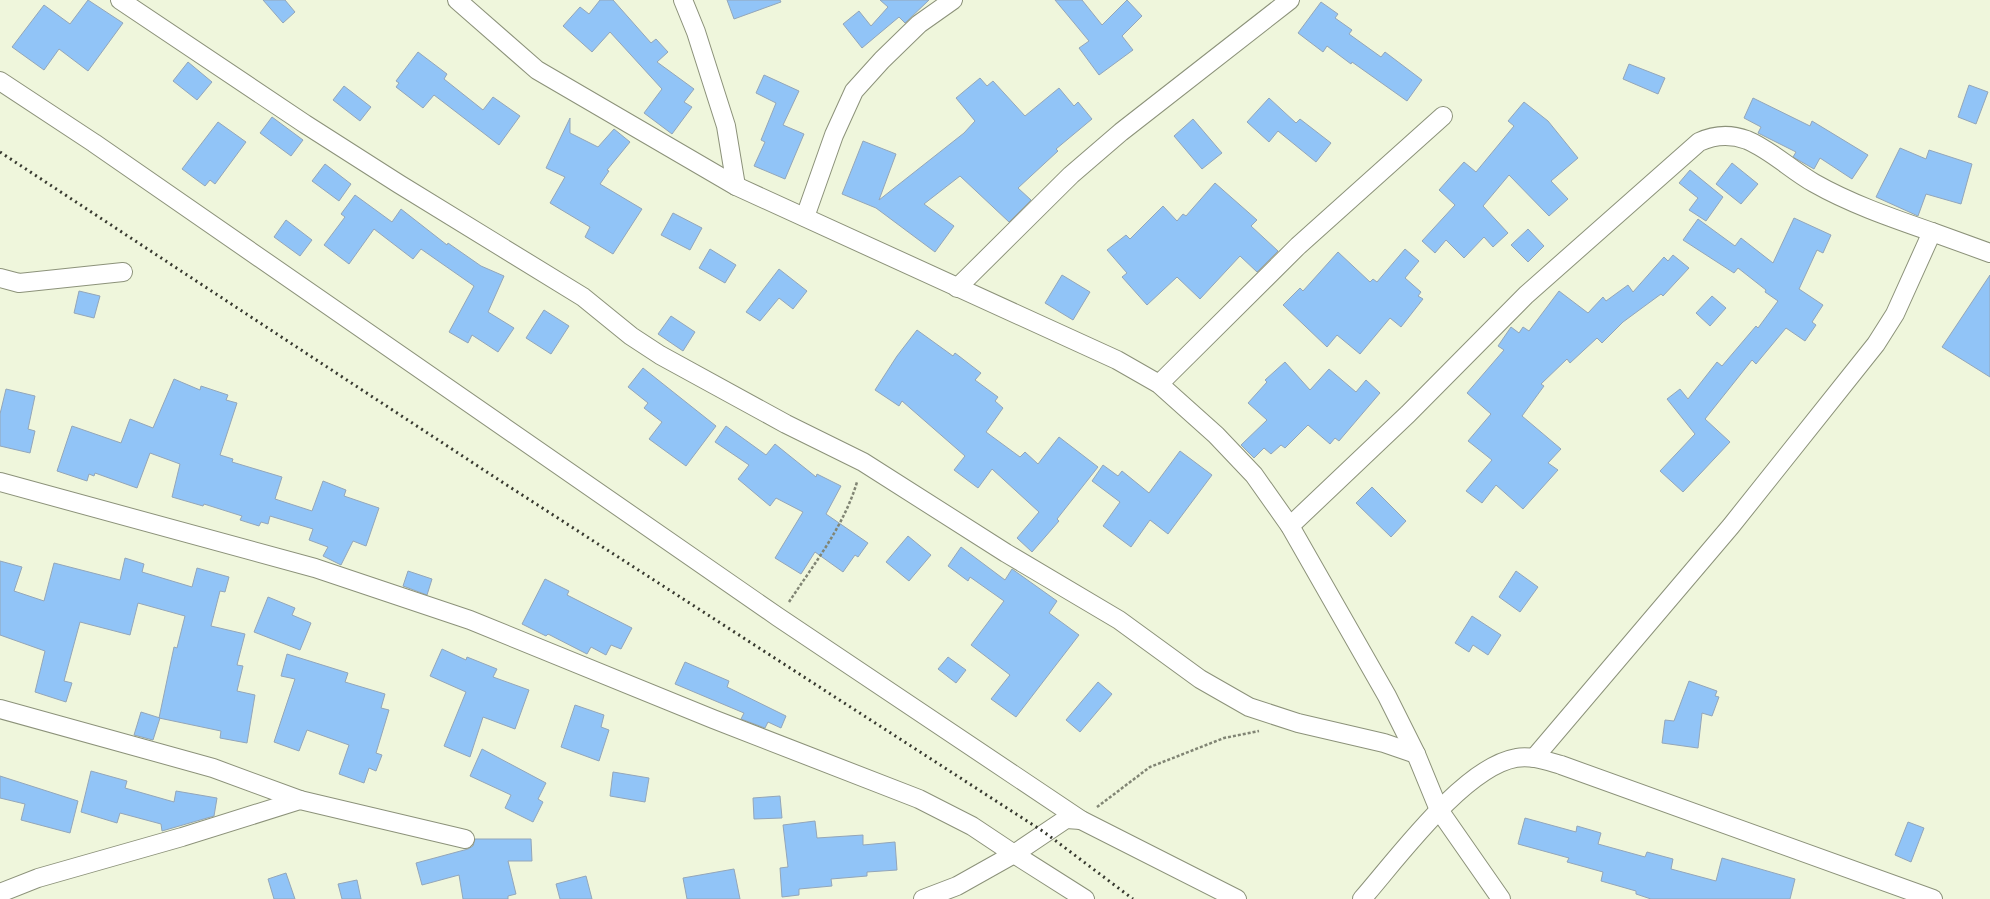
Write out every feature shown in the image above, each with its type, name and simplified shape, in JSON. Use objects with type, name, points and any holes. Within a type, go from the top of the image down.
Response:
[{"type":"street","points":[[120,0],[318,132],[582,297],[631,336],[660,355],[786,424],[863,462],[1006,553],[1119,620],[1200,679],[1249,707],[1298,723],[1377,741],[1416,754]]},
{"type":"street","points":[[683,0],[696,32],[726,126],[736,186]]},
{"type":"street","points":[[805,218],[834,135],[854,92],[882,60],[919,24],[953,0]]},
{"type":"street","points":[[957,288],[1071,175],[1121,132],[1290,0]]},
{"type":"street","points":[[469,4],[537,70],[736,186],[1117,360],[1159,384],[1216,435],[1254,475],[1290,526],[1387,696],[1416,754],[1439,810],[1501,899]]},
{"type":"street","points":[[0,81],[94,142],[778,617],[1081,820],[1237,899]]},
{"type":"street","points":[[1159,384],[1298,246],[1443,116]]},
{"type":"street","points":[[1290,526],[1408,414],[1526,295],[1699,142],[1712,136],[1726,136],[1746,140],[1767,151],[1812,182],[1852,203],[1990,253]]},
{"type":"street","points":[[1534,758],[1731,526],[1876,344],[1895,314],[1932,232]]},
{"type":"street","points":[[0,278],[19,283],[123,272]]},
{"type":"street","points":[[0,482],[315,568],[470,620],[714,719],[919,799],[972,826],[1085,899]]},
{"type":"street","points":[[0,709],[213,768],[300,800],[465,839]]},
{"type":"street","points":[[1362,899],[1439,810],[1477,776],[1495,764],[1517,758],[1534,758],[1561,765],[1933,899]]},
{"type":"street","points":[[0,893],[38,878],[182,837],[300,800]]},
{"type":"street","points":[[922,899],[957,886],[1014,854],[1066,819],[1081,820]]},
{"type":"path","points":[[778,617],[820,556],[851,502],[863,462]]},
{"type":"path","points":[[1081,820],[1150,767],[1224,738],[1261,731]]},
{"type":"building","points":[[88,0],[123,23],[88,71],[59,49],[44,70],[12,47],[44,5],[70,24]]},
{"type":"building","points":[[263,0],[285,0],[295,12],[283,23]]},
{"type":"building","points":[[600,0],[613,0],[651,43],[656,39],[668,52],[657,62],[694,89],[684,102],[692,107],[672,134],[644,113],[662,89],[610,32],[592,52],[563,26],[580,7],[589,14]]},
{"type":"building","points":[[727,0],[780,0],[781,2],[734,19]]},
{"type":"building","points":[[880,0],[929,0],[905,23],[899,17],[862,48],[843,24],[859,11],[871,26],[888,7]]},
{"type":"building","points":[[1055,0],[1082,0],[1102,25],[1127,0],[1142,16],[1122,36],[1133,50],[1099,75],[1079,48],[1089,41]]},
{"type":"building","points":[[1321,2],[1338,14],[1335,18],[1352,30],[1349,34],[1381,57],[1385,52],[1422,80],[1407,101],[1352,62],[1351,64],[1327,46],[1323,52],[1298,33]]},
{"type":"building","points":[[418,52],[447,74],[444,79],[483,110],[493,97],[520,116],[499,145],[434,95],[423,108],[396,87],[399,83],[396,81]]},
{"type":"building","points":[[188,62],[212,82],[197,100],[173,81]]},
{"type":"building","points":[[1629,64],[1665,78],[1658,94],[1623,79]]},
{"type":"building","points":[[764,75],[799,91],[783,125],[804,134],[785,179],[754,166],[765,142],[761,140],[776,103],[756,93]]},
{"type":"building","points":[[980,78],[987,86],[993,81],[1025,116],[1059,88],[1074,106],[1078,102],[1092,119],[1056,149],[1058,151],[1018,188],[1031,200],[1009,222],[960,176],[924,204],[954,226],[935,252],[876,208],[842,194],[863,141],[896,154],[879,200],[964,133],[975,121],[956,98]]},
{"type":"building","points":[[1969,85],[1988,92],[1976,124],[1958,117]]},
{"type":"building","points":[[344,86],[371,107],[360,121],[333,100]]},
{"type":"building","points":[[1269,98],[1296,123],[1300,119],[1331,143],[1316,162],[1278,131],[1269,142],[1247,122]]},
{"type":"building","points":[[1753,98],[1810,126],[1812,121],[1868,155],[1852,179],[1820,158],[1814,169],[1793,157],[1796,152],[1758,133],[1761,127],[1744,118]]},
{"type":"building","points":[[1524,102],[1548,121],[1578,158],[1551,181],[1568,199],[1549,216],[1509,175],[1483,206],[1508,233],[1493,247],[1484,237],[1464,258],[1446,240],[1435,253],[1422,241],[1455,205],[1439,190],[1464,162],[1476,172],[1514,126],[1508,121]]},
{"type":"building","points":[[272,117],[303,140],[291,156],[260,133]]},
{"type":"building","points":[[570,118],[570,133],[598,147],[614,129],[630,142],[607,170],[609,171],[600,184],[642,209],[613,254],[585,237],[590,227],[550,203],[565,177],[546,168]]},
{"type":"building","points":[[1193,119],[1222,153],[1202,169],[1174,136]]},
{"type":"building","points":[[218,122],[246,142],[215,184],[210,180],[205,186],[182,169]]},
{"type":"building","points":[[1900,148],[1926,159],[1929,150],[1972,164],[1961,204],[1926,194],[1918,216],[1876,197]]},
{"type":"building","points":[[1732,163],[1758,184],[1741,204],[1716,184]]},
{"type":"building","points":[[325,164],[351,184],[339,201],[312,181]]},
{"type":"building","points":[[1690,170],[1723,197],[1706,221],[1689,210],[1698,198],[1679,183]]},
{"type":"building","points":[[1215,183],[1257,220],[1251,226],[1278,251],[1257,272],[1240,256],[1200,299],[1177,277],[1147,305],[1122,277],[1127,273],[1107,250],[1126,235],[1130,239],[1163,206],[1177,221],[1183,214],[1186,216]]},
{"type":"building","points":[[355,195],[392,222],[401,209],[447,245],[448,243],[481,266],[504,276],[488,312],[514,328],[498,352],[472,335],[468,343],[449,332],[474,286],[421,249],[413,259],[374,229],[349,264],[324,245],[345,217],[341,214]]},
{"type":"building","points":[[673,213],[702,228],[690,250],[661,235]]},
{"type":"building","points":[[1794,218],[1831,235],[1823,253],[1817,250],[1799,289],[1823,305],[1812,322],[1816,325],[1805,341],[1786,328],[1756,364],[1752,360],[1705,419],[1730,442],[1683,492],[1660,471],[1695,434],[1667,399],[1680,389],[1688,399],[1717,362],[1722,366],[1756,326],[1758,328],[1778,301],[1765,292],[1766,290],[1738,268],[1734,273],[1683,240],[1698,219],[1735,246],[1741,238],[1773,263]]},
{"type":"building","points":[[286,220],[312,240],[300,256],[274,237]]},
{"type":"building","points":[[1528,229],[1544,246],[1528,262],[1511,245]]},
{"type":"building","points":[[710,249],[736,265],[725,283],[699,268]]},
{"type":"building","points":[[1405,249],[1419,261],[1405,278],[1421,292],[1418,296],[1423,299],[1401,327],[1390,318],[1360,354],[1337,335],[1327,347],[1283,305],[1300,288],[1303,291],[1338,252],[1370,282],[1373,279],[1377,282]]},
{"type":"building","points":[[1673,255],[1689,268],[1663,296],[1661,294],[1623,322],[1602,343],[1597,338],[1570,363],[1567,359],[1541,384],[1544,386],[1522,416],[1561,449],[1548,463],[1558,470],[1523,509],[1496,485],[1482,503],[1466,491],[1492,460],[1468,441],[1491,414],[1467,393],[1504,350],[1498,346],[1511,327],[1519,333],[1523,327],[1529,331],[1559,291],[1588,313],[1603,297],[1606,301],[1628,285],[1633,292],[1664,257],[1668,261]]},
{"type":"building","points":[[779,269],[807,291],[793,309],[779,298],[760,321],[746,312]]},
{"type":"building","points":[[1062,275],[1090,292],[1073,320],[1045,303]]},
{"type":"building","points":[[1990,275],[1990,377],[1942,347]]},
{"type":"building","points":[[79,291],[100,296],[94,318],[74,313]]},
{"type":"building","points":[[1712,296],[1726,308],[1710,326],[1696,313]]},
{"type":"building","points":[[544,310],[569,326],[551,354],[526,338]]},
{"type":"building","points":[[671,316],[695,332],[683,351],[658,334]]},
{"type":"building","points":[[917,330],[953,356],[955,353],[981,373],[975,380],[998,397],[995,401],[1003,408],[986,432],[1020,457],[1025,452],[1038,464],[1059,437],[1098,467],[1057,519],[1059,521],[1032,552],[1017,538],[1039,512],[992,469],[978,488],[954,470],[965,456],[902,401],[899,406],[875,390],[897,356]]},
{"type":"building","points":[[1285,362],[1310,390],[1329,369],[1356,392],[1366,380],[1380,393],[1339,441],[1335,438],[1330,444],[1308,425],[1285,448],[1281,445],[1271,454],[1264,448],[1254,458],[1241,445],[1267,420],[1248,403],[1267,382],[1265,380]]},
{"type":"building","points":[[643,368],[716,426],[686,466],[649,439],[662,422],[644,408],[648,403],[628,387]]},
{"type":"building","points":[[174,379],[200,390],[201,386],[228,395],[226,400],[237,403],[220,455],[233,459],[232,462],[282,477],[275,499],[312,511],[323,481],[346,490],[344,496],[379,508],[366,546],[353,541],[341,565],[323,556],[328,547],[309,540],[313,529],[270,516],[268,524],[261,522],[259,526],[240,520],[242,516],[204,504],[203,506],[172,497],[180,464],[150,453],[137,488],[95,473],[94,476],[89,474],[87,481],[57,471],[72,426],[121,443],[130,419],[153,428]]},
{"type":"building","points":[[6,389],[35,396],[28,429],[35,431],[30,453],[0,446],[0,414]]},
{"type":"building","points":[[726,426],[766,455],[775,444],[816,477],[817,474],[841,486],[826,514],[868,543],[858,557],[855,555],[843,572],[815,552],[801,574],[775,558],[803,512],[776,498],[770,506],[738,479],[749,465],[715,442]]},
{"type":"building","points":[[1180,451],[1212,475],[1168,534],[1150,520],[1131,547],[1103,526],[1120,502],[1092,481],[1103,465],[1118,476],[1122,471],[1149,493]]},
{"type":"building","points":[[1372,487],[1406,521],[1391,537],[1356,503]]},
{"type":"building","points":[[908,536],[931,555],[909,581],[886,562]]},
{"type":"building","points":[[961,547],[1005,580],[1012,569],[1057,601],[1049,613],[1079,635],[1016,717],[991,699],[1010,675],[971,645],[1004,601],[970,577],[968,581],[948,566]]},
{"type":"building","points":[[125,558],[144,564],[142,572],[192,587],[197,568],[229,577],[225,592],[220,591],[211,626],[245,634],[237,665],[243,666],[237,691],[255,695],[247,743],[220,738],[221,731],[159,718],[174,647],[177,648],[185,616],[138,603],[130,635],[80,622],[64,681],[72,683],[66,702],[35,692],[45,651],[0,635],[0,561],[22,567],[14,591],[44,601],[54,563],[120,580]]},
{"type":"building","points":[[408,571],[432,579],[427,595],[403,586]]},
{"type":"building","points":[[1516,571],[1538,587],[1520,612],[1499,597]]},
{"type":"building","points":[[545,579],[569,591],[567,595],[632,628],[621,649],[611,645],[606,655],[591,647],[587,654],[548,634],[546,636],[522,624]]},
{"type":"building","points":[[268,597],[295,608],[292,615],[311,623],[300,650],[254,632]]},
{"type":"building","points":[[1472,616],[1501,635],[1488,655],[1473,645],[1469,652],[1455,643]]},
{"type":"building","points":[[442,649],[466,660],[467,657],[497,669],[493,677],[529,690],[515,729],[483,717],[470,757],[444,746],[466,692],[430,676]]},
{"type":"building","points":[[287,654],[348,673],[345,682],[385,694],[381,708],[389,710],[376,753],[382,755],[376,771],[369,768],[364,783],[339,774],[349,745],[307,730],[299,751],[274,742],[295,679],[281,676]]},
{"type":"building","points":[[948,657],[966,670],[956,683],[938,669]]},
{"type":"building","points":[[685,662],[729,681],[727,687],[786,716],[781,728],[768,722],[765,728],[741,719],[744,713],[675,684]]},
{"type":"building","points":[[1689,681],[1717,691],[1715,696],[1719,697],[1712,716],[1702,713],[1698,748],[1662,743],[1665,720],[1674,721]]},
{"type":"building","points":[[1098,682],[1112,694],[1080,732],[1066,720]]},
{"type":"building","points":[[575,705],[604,715],[601,727],[609,730],[599,761],[561,747]]},
{"type":"building","points":[[141,712],[160,718],[153,740],[134,735]]},
{"type":"building","points":[[482,749],[546,783],[538,799],[543,802],[533,822],[505,808],[511,795],[470,776]]},
{"type":"building","points":[[91,771],[127,781],[125,788],[174,802],[176,791],[217,798],[214,816],[162,831],[161,824],[120,813],[117,823],[81,812]]},
{"type":"building","points":[[613,772],[649,778],[645,802],[610,796]]},
{"type":"building","points":[[0,776],[78,801],[70,833],[21,820],[25,804],[0,798]]},
{"type":"building","points":[[780,796],[782,818],[754,819],[753,798]]},
{"type":"building","points":[[1525,818],[1576,832],[1577,826],[1601,833],[1598,844],[1645,857],[1647,852],[1673,859],[1671,869],[1716,881],[1722,858],[1795,879],[1790,899],[1651,899],[1636,894],[1636,891],[1601,881],[1603,872],[1567,862],[1569,858],[1518,844]]},
{"type":"building","points":[[815,821],[817,838],[863,835],[863,845],[895,842],[897,870],[867,872],[867,876],[831,879],[832,886],[799,889],[799,895],[782,897],[780,868],[788,867],[783,825]]},
{"type":"building","points":[[1908,822],[1924,828],[1911,862],[1895,855]]},
{"type":"building","points":[[475,839],[531,839],[532,861],[508,861],[516,894],[508,896],[508,899],[463,899],[459,875],[422,885],[416,863],[468,849],[473,846]]},
{"type":"building","points":[[734,869],[740,899],[687,899],[683,878]]},
{"type":"building","points":[[286,873],[295,899],[274,899],[268,879]]},
{"type":"building","points":[[586,876],[592,899],[560,899],[556,884]]},
{"type":"building","points":[[357,880],[361,899],[342,899],[338,884]]},
{"type":"railway","points":[[0,152],[499,480],[1044,832],[1133,899]]}]
